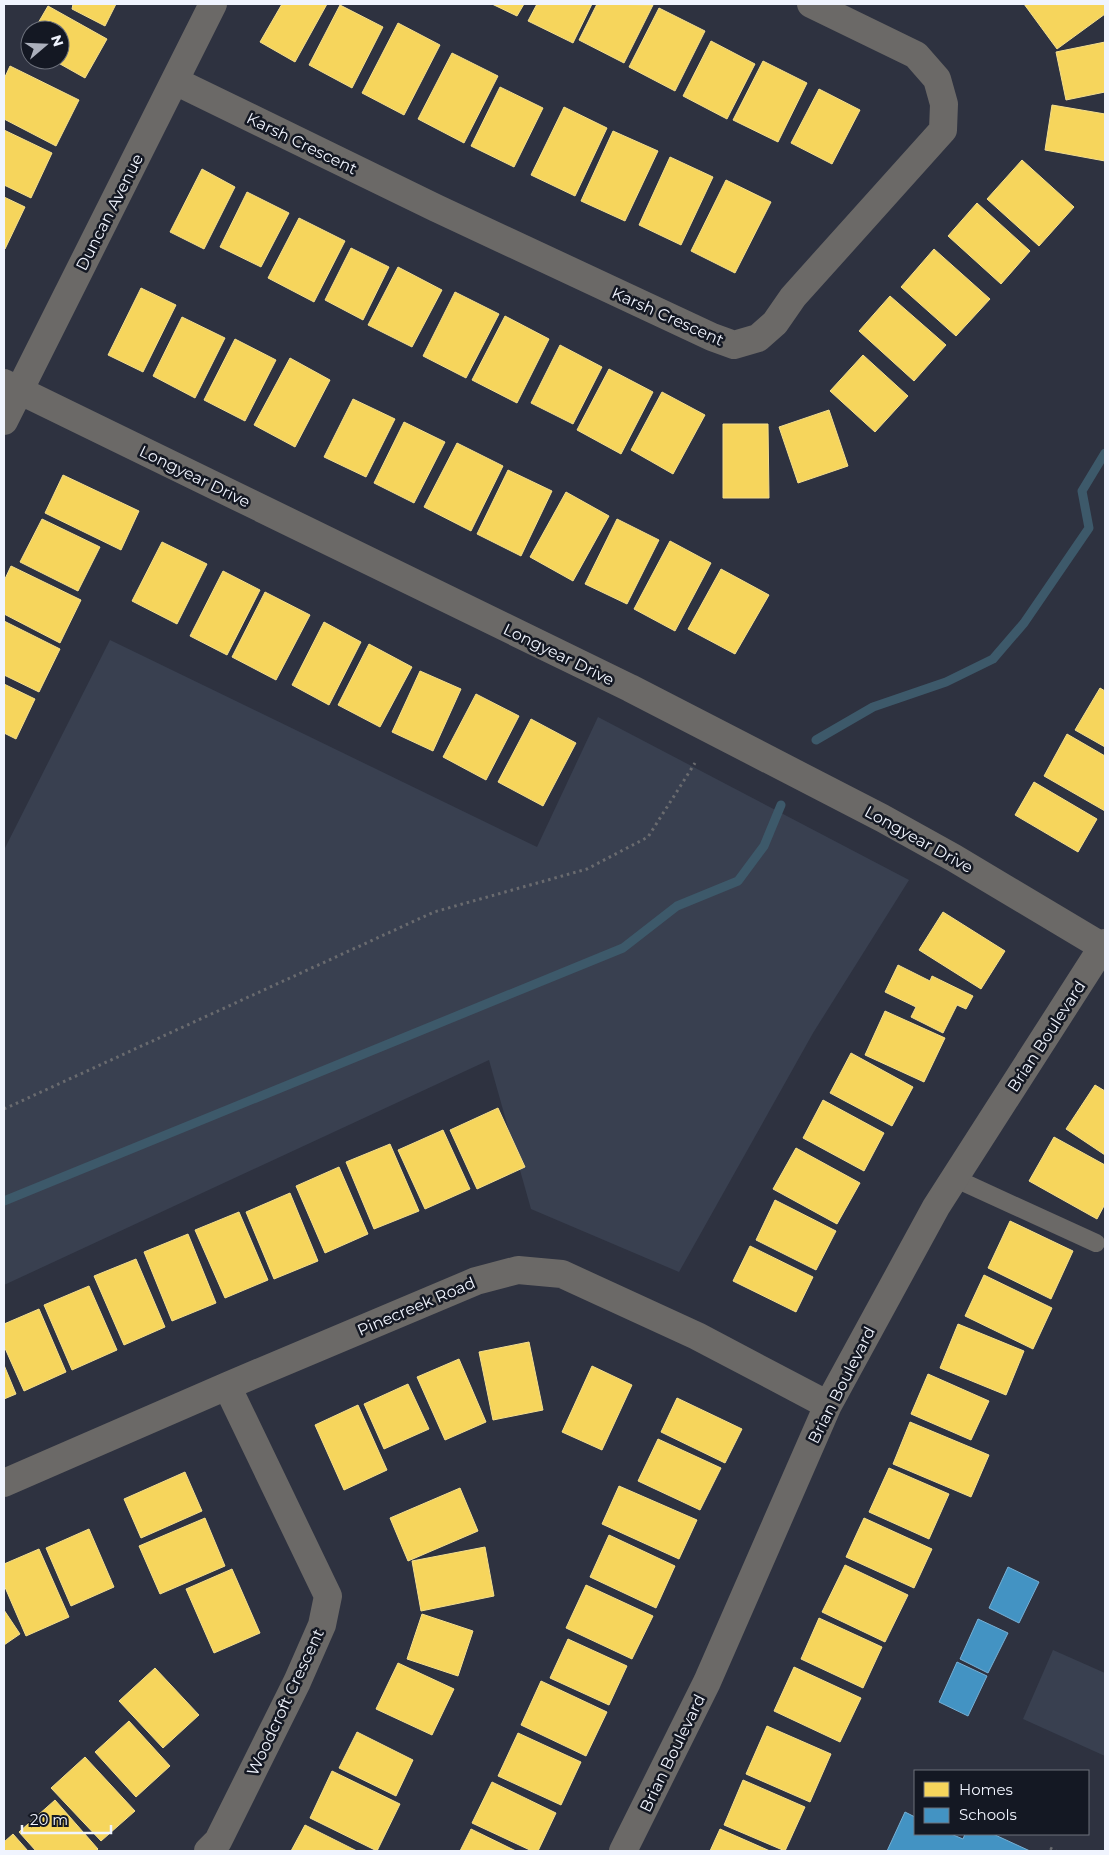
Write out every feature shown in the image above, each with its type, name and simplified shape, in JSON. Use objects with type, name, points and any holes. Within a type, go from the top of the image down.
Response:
[{"type":"street","name":"Duncan Avenue","points":[[4,421],[11,387],[175,81],[213,4]]},
{"type":"street","name":"Karsh Crescent","points":[[175,81],[445,212],[703,333],[734,345],[758,338],[775,323],[793,297],[943,130],[944,104],[937,79],[916,55],[811,4]]},
{"type":"street","name":"Longyear Drive","points":[[11,387],[621,684],[731,740],[882,818],[1104,945]]},
{"type":"street","name":"Brian Boulevard","points":[[623,1851],[707,1682],[828,1405],[936,1207],[1104,945]]},
{"type":"street","name":"Pinecreek Road","points":[[4,1483],[476,1281],[518,1270],[562,1274],[697,1336],[828,1405]]},
{"type":"street","name":"Woodcroft Crescent","points":[[208,1851],[218,1841],[297,1682],[322,1625],[328,1596],[227,1386]]},
{"type":"lane","points":[[954,1178],[1096,1243]]},
{"type":"path","points":[[4,1109],[434,912],[587,869],[648,837],[695,763]]},
{"type":"path","points":[[1050,1848],[1056,1851]]},
{"type":"shaded area","points":[[110,640],[537,847],[598,717],[909,880],[813,1033],[679,1272],[531,1209],[489,1060],[4,1285],[4,850]]},
{"type":"shaded area","points":[[1053,1650],[1105,1673],[1105,1756],[1023,1719]]},
{"type":"building: Homes","points":[[73,4],[116,4],[105,26],[72,9]]},
{"type":"building: Homes","points":[[282,4],[327,4],[295,62],[260,42]]},
{"type":"building: Homes","points":[[492,4],[524,4],[517,16]]},
{"type":"building: Homes","points":[[537,4],[592,4],[573,43],[528,21]]},
{"type":"building: Homes","points":[[597,4],[653,5],[624,63],[579,40]]},
{"type":"building: Homes","points":[[1024,4],[1105,4],[1105,14],[1057,49]]},
{"type":"building: Homes","points":[[340,5],[383,27],[352,88],[309,65]]},
{"type":"building: Homes","points":[[48,6],[107,39],[85,78],[70,70],[70,20],[40,20]]},
{"type":"building: Homes","points":[[659,8],[705,31],[675,91],[629,67]]},
{"type":"building: Homes","points":[[398,23],[440,45],[404,115],[362,93]]},
{"type":"building: Homes","points":[[711,41],[755,64],[727,119],[683,96]]},
{"type":"building: Homes","points":[[1105,42],[1105,92],[1066,100],[1056,52]]},
{"type":"building: Homes","points":[[452,53],[498,76],[464,143],[418,119]]},
{"type":"building: Homes","points":[[763,61],[807,83],[778,142],[733,120]]},
{"type":"building: Homes","points":[[10,66],[79,100],[56,146],[4,119],[4,79]]},
{"type":"building: Homes","points":[[500,87],[543,108],[514,167],[471,146]]},
{"type":"building: Homes","points":[[819,89],[860,110],[832,164],[791,143]]},
{"type":"building: Homes","points":[[1052,105],[1105,114],[1105,161],[1045,150]]},
{"type":"building: Homes","points":[[564,107],[607,128],[575,196],[531,175]]},
{"type":"building: Homes","points":[[4,130],[52,153],[31,198],[4,185]]},
{"type":"building: Homes","points":[[613,131],[658,151],[625,221],[581,201]]},
{"type":"building: Homes","points":[[670,157],[713,177],[681,245],[639,225]]},
{"type":"building: Homes","points":[[1022,160],[1074,207],[1039,246],[987,199]]},
{"type":"building: Homes","points":[[202,169],[235,187],[204,249],[170,232]]},
{"type":"building: Homes","points":[[726,180],[771,202],[735,273],[691,251]]},
{"type":"building: Homes","points":[[247,192],[289,213],[261,267],[220,247]]},
{"type":"building: Homes","points":[[4,197],[25,207],[5,249],[4,249]]},
{"type":"building: Homes","points":[[977,203],[1030,251],[1001,284],[948,236]]},
{"type":"building: Homes","points":[[299,218],[345,241],[314,302],[268,278]]},
{"type":"building: Homes","points":[[351,248],[389,267],[363,320],[325,300]]},
{"type":"building: Homes","points":[[934,249],[990,299],[956,336],[901,287]]},
{"type":"building: Homes","points":[[398,267],[442,290],[412,347],[368,325]]},
{"type":"building: Homes","points":[[141,288],[176,305],[143,372],[108,355]]},
{"type":"building: Homes","points":[[455,292],[499,314],[466,378],[423,356]]},
{"type":"building: Homes","points":[[890,296],[946,345],[914,381],[859,331]]},
{"type":"building: Homes","points":[[505,316],[549,339],[517,403],[472,380]]},
{"type":"building: Homes","points":[[182,317],[225,338],[195,398],[153,376]]},
{"type":"building: Homes","points":[[235,339],[276,360],[245,421],[204,400]]},
{"type":"building: Homes","points":[[560,345],[602,367],[573,424],[531,403]]},
{"type":"building: Homes","points":[[863,355],[908,396],[875,432],[830,391]]},
{"type":"building: Homes","points":[[290,358],[330,380],[295,447],[254,425]]},
{"type":"building: Homes","points":[[609,369],[653,392],[621,454],[577,430]]},
{"type":"building: Homes","points":[[662,392],[705,415],[673,474],[631,450]]},
{"type":"building: Homes","points":[[353,399],[395,419],[366,477],[324,457]]},
{"type":"building: Homes","points":[[829,410],[848,466],[798,483],[779,427]]},
{"type":"building: Homes","points":[[404,422],[445,442],[414,503],[374,483]]},
{"type":"building: Homes","points":[[723,424],[768,424],[769,498],[723,498]]},
{"type":"building: Homes","points":[[457,443],[503,466],[471,531],[424,507]]},
{"type":"building: Homes","points":[[508,470],[552,491],[521,556],[477,534]]},
{"type":"building: Homes","points":[[63,475],[139,511],[121,550],[45,513]]},
{"type":"building: Homes","points":[[566,492],[609,516],[573,581],[530,557]]},
{"type":"building: Homes","points":[[42,519],[100,547],[78,591],[20,562]]},
{"type":"building: Homes","points":[[617,519],[659,540],[627,604],[585,584]]},
{"type":"building: Homes","points":[[670,541],[711,563],[675,631],[634,609]]},
{"type":"building: Homes","points":[[162,542],[207,564],[177,624],[132,601]]},
{"type":"building: Homes","points":[[11,566],[81,600],[60,643],[4,614],[4,581]]},
{"type":"building: Homes","points":[[721,569],[769,595],[735,654],[688,629]]},
{"type":"building: Homes","points":[[223,571],[260,590],[227,655],[190,636]]},
{"type":"building: Homes","points":[[265,592],[310,615],[276,680],[232,657]]},
{"type":"building: Homes","points":[[4,621],[60,649],[39,692],[4,675]]},
{"type":"building: Homes","points":[[324,622],[361,642],[329,705],[292,685]]},
{"type":"building: Homes","points":[[369,644],[412,667],[380,727],[338,705]]},
{"type":"building: Homes","points":[[420,671],[461,689],[433,751],[392,732]]},
{"type":"building: Homes","points":[[4,684],[35,699],[16,739],[4,733]]},
{"type":"building: Homes","points":[[1100,688],[1105,691],[1105,747],[1075,730]]},
{"type":"building: Homes","points":[[476,694],[519,716],[486,780],[443,757]]},
{"type":"building: Homes","points":[[531,719],[576,743],[543,806],[498,782]]},
{"type":"building: Homes","points":[[1067,734],[1105,756],[1105,811],[1044,776]]},
{"type":"building: Homes","points":[[1034,782],[1097,819],[1078,852],[1015,815]]},
{"type":"building: Homes","points":[[943,912],[1005,951],[981,989],[919,950]]},
{"type":"building: Homes","points":[[898,965],[930,981],[932,976],[973,996],[966,1009],[957,1005],[943,1033],[911,1017],[916,1007],[885,992]]},
{"type":"building: Homes","points":[[885,1011],[945,1038],[924,1082],[865,1055]]},
{"type":"building: Homes","points":[[851,1053],[913,1087],[892,1126],[830,1093]]},
{"type":"building: Homes","points":[[1095,1085],[1105,1091],[1105,1155],[1066,1129]]},
{"type":"building: Homes","points":[[823,1100],[884,1133],[864,1171],[803,1138]]},
{"type":"building: Homes","points":[[498,1108],[525,1167],[477,1189],[450,1130]]},
{"type":"building: Homes","points":[[443,1130],[470,1189],[425,1209],[398,1150]]},
{"type":"building: Homes","points":[[1054,1137],[1105,1165],[1105,1204],[1097,1219],[1029,1181]]},
{"type":"building: Homes","points":[[390,1144],[419,1211],[374,1229],[346,1162]]},
{"type":"building: Homes","points":[[796,1148],[860,1183],[837,1224],[773,1189]]},
{"type":"building: Homes","points":[[339,1167],[368,1234],[325,1253],[296,1186]]},
{"type":"building: Homes","points":[[290,1193],[318,1261],[274,1279],[246,1212]]},
{"type":"building: Homes","points":[[775,1200],[836,1231],[816,1270],[756,1240]]},
{"type":"building: Homes","points":[[239,1212],[268,1280],[225,1298],[195,1230]]},
{"type":"building: Homes","points":[[1010,1221],[1073,1251],[1051,1299],[988,1268]]},
{"type":"building: Homes","points":[[188,1234],[216,1303],[172,1321],[144,1252]]},
{"type":"building: Homes","points":[[750,1246],[813,1277],[796,1312],[733,1281]]},
{"type":"building: Homes","points":[[136,1259],[165,1327],[124,1345],[94,1276]]},
{"type":"building: Homes","points":[[984,1275],[1052,1308],[1033,1349],[965,1316]]},
{"type":"building: Homes","points":[[89,1286],[117,1350],[72,1370],[44,1305]]},
{"type":"building: Homes","points":[[39,1309],[66,1372],[24,1391],[4,1346],[4,1324]]},
{"type":"building: Homes","points":[[958,1324],[1024,1351],[1006,1395],[940,1368]]},
{"type":"building: Homes","points":[[529,1342],[543,1410],[493,1420],[479,1352]]},
{"type":"building: Homes","points":[[459,1359],[486,1422],[445,1440],[417,1377]]},
{"type":"building: Homes","points":[[4,1365],[16,1394],[4,1399]]},
{"type":"building: Homes","points":[[592,1366],[632,1385],[602,1450],[562,1432]]},
{"type":"building: Homes","points":[[928,1374],[989,1401],[971,1440],[911,1414]]},
{"type":"building: Homes","points":[[408,1384],[429,1429],[384,1449],[364,1404]]},
{"type":"building: Homes","points":[[677,1398],[742,1429],[725,1463],[661,1432]]},
{"type":"building: Homes","points":[[358,1405],[387,1470],[344,1490],[315,1425]]},
{"type":"building: Homes","points":[[910,1422],[989,1455],[971,1497],[893,1464]]},
{"type":"building: Homes","points":[[658,1439],[721,1468],[700,1510],[638,1481]]},
{"type":"building: Homes","points":[[889,1468],[949,1494],[929,1539],[869,1512]]},
{"type":"building: Homes","points":[[185,1472],[202,1511],[141,1538],[124,1499]]},
{"type":"building: Homes","points":[[619,1486],[697,1520],[679,1559],[602,1524]]},
{"type":"building: Homes","points":[[460,1488],[478,1531],[408,1561],[390,1518]]},
{"type":"building: Homes","points":[[205,1518],[225,1566],[160,1594],[139,1546]]},
{"type":"building: Homes","points":[[864,1518],[932,1549],[914,1588],[846,1557]]},
{"type":"building: Homes","points":[[89,1529],[114,1587],[71,1606],[46,1548]]},
{"type":"building: Homes","points":[[609,1535],[675,1566],[656,1608],[590,1577]]},
{"type":"building: Homes","points":[[485,1547],[494,1596],[421,1611],[412,1561]]},
{"type":"building: Homes","points":[[39,1549],[69,1617],[26,1636],[4,1585],[4,1564]]},
{"type":"building: Homes","points":[[845,1565],[908,1595],[885,1642],[822,1612]]},
{"type":"building: Homes","points":[[232,1569],[260,1633],[214,1653],[186,1589]]},
{"type":"building: Homes","points":[[586,1585],[653,1616],[632,1659],[566,1628]]},
{"type":"building: Homes","points":[[4,1610],[20,1634],[4,1645]]},
{"type":"building: Homes","points":[[422,1614],[473,1631],[458,1676],[407,1659]]},
{"type":"building: Homes","points":[[819,1618],[882,1647],[863,1688],[801,1659]]},
{"type":"building: Homes","points":[[568,1639],[627,1666],[609,1705],[550,1678]]},
{"type":"building: Homes","points":[[398,1663],[454,1689],[432,1735],[376,1709]]},
{"type":"building: Homes","points":[[794,1667],[861,1698],[840,1742],[774,1711]]},
{"type":"building: Homes","points":[[155,1668],[199,1715],[163,1748],[119,1701]]},
{"type":"building: Homes","points":[[541,1681],[607,1712],[586,1756],[521,1725]]},
{"type":"building: Homes","points":[[129,1721],[170,1766],[136,1797],[95,1752]]},
{"type":"building: Homes","points":[[767,1726],[831,1754],[810,1802],[746,1774]]},
{"type":"building: Homes","points":[[357,1732],[413,1760],[396,1796],[339,1768]]},
{"type":"building: Homes","points":[[518,1733],[581,1762],[561,1805],[498,1776]]},
{"type":"building: Homes","points":[[85,1757],[135,1811],[101,1841],[51,1788]]},
{"type":"building: Homes","points":[[332,1771],[400,1804],[377,1851],[310,1818]]},
{"type":"building: Homes","points":[[743,1780],[805,1807],[785,1851],[724,1825]]},
{"type":"building: Homes","points":[[492,1782],[556,1813],[538,1851],[532,1851],[472,1823]]},
{"type":"building: Homes","points":[[55,1800],[98,1849],[96,1851],[36,1851],[19,1832]]},
{"type":"building: Homes","points":[[305,1825],[357,1851],[291,1851]]},
{"type":"building: Homes","points":[[471,1829],[516,1851],[460,1851]]},
{"type":"building: Homes","points":[[720,1829],[770,1851],[710,1851]]},
{"type":"building: Homes","points":[[13,1834],[28,1851],[4,1851],[4,1842]]},
{"type":"building: Schools","points":[[1008,1567],[1039,1582],[1019,1623],[989,1608]]},
{"type":"building: Schools","points":[[978,1619],[1008,1633],[988,1673],[960,1659]]},
{"type":"building: Schools","points":[[957,1662],[987,1676],[968,1716],[939,1702]]},
{"type":"building: Schools","points":[[905,1812],[914,1816],[914,1835],[953,1835],[963,1839],[965,1835],[995,1835],[1030,1851],[887,1851]]},
{"type":"waterway","points":[[816,740],[873,707],[946,682],[993,659],[1024,623],[1089,528],[1082,491],[1105,453]]},
{"type":"waterway","points":[[4,1201],[623,948],[677,906],[738,881],[764,846],[781,805]]}]
